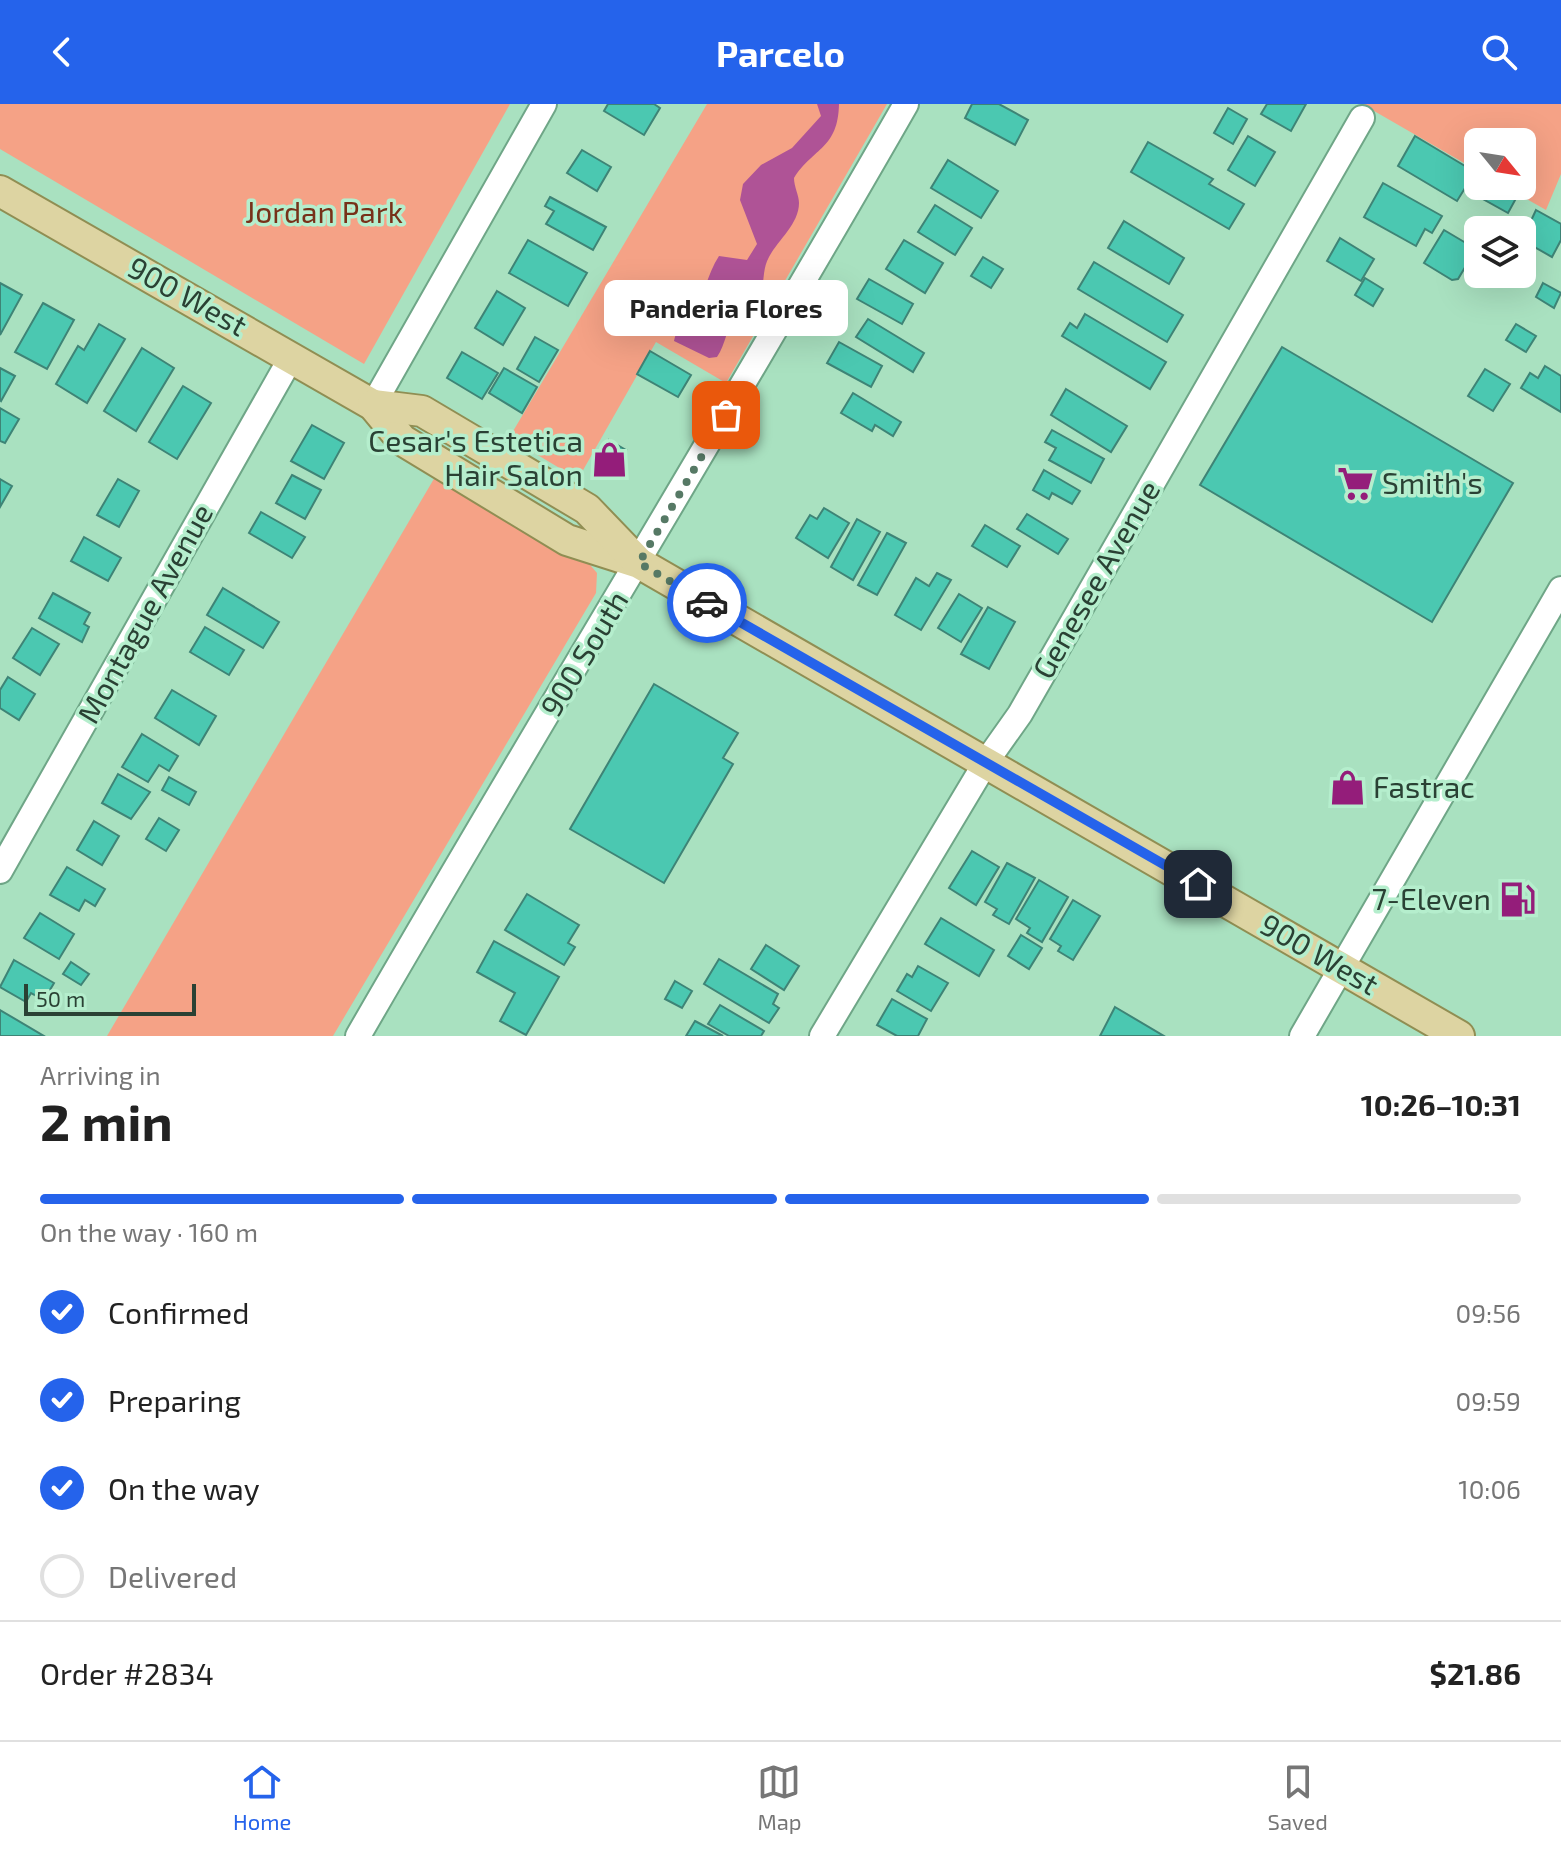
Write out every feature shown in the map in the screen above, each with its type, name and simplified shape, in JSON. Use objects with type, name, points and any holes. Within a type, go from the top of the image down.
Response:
[{"type":"main road","name":"900 West","points":[[0,191],[373,405],[402,440],[567,540],[639,563],[1459,1036]]},
{"type":"street","points":[[373,405],[544,104]]},
{"type":"street","name":"900 South","points":[[358,1036],[478,827],[639,563],[906,104]]},
{"type":"street","name":"Genesee Avenue","points":[[822,1036],[986,762],[1020,714],[1362,118]]},
{"type":"street","name":"Montague Avenue","points":[[0,871],[292,356]]},
{"type":"street","points":[[1302,1036],[1553,621],[1561,589]]},
{"type":"green space","name":"Jordan Park","points":[[0,104],[510,104],[364,364],[0,149]]},
{"type":"green space","points":[[707,104],[887,104],[726,383],[656,342],[578,479],[509,438]]},
{"type":"green space","points":[[1362,104],[1561,104],[1561,174],[1546,210],[1528,200],[1536,200],[1536,128],[1464,128],[1464,163]]},
{"type":"green space","points":[[435,477],[586,560],[597,573],[596,593],[333,1036],[107,1036]]},
{"type":"shaded area","points":[[817,104],[839,104],[838,119],[830,139],[794,178],[799,200],[796,218],[767,262],[758,299],[734,318],[717,357],[709,358],[674,341],[678,330],[695,309],[719,256],[747,260],[757,244],[740,200],[743,184],[761,165],[792,148],[821,116]]},
{"type":"building","points":[[608,104],[654,104],[660,108],[644,135],[604,111]]},
{"type":"building","points":[[972,104],[999,104],[1028,120],[1015,145],[965,118]]},
{"type":"building","points":[[1267,104],[1306,104],[1291,131],[1261,114]]},
{"type":"building","points":[[1228,108],[1247,119],[1233,144],[1214,133]]},
{"type":"building","points":[[1248,136],[1275,152],[1255,186],[1228,170]]},
{"type":"building","points":[[1415,136],[1464,165],[1464,190],[1457,201],[1398,166]]},
{"type":"building","points":[[1148,142],[1213,179],[1209,184],[1244,204],[1229,229],[1131,172]]},
{"type":"building","points":[[582,150],[611,167],[597,191],[567,173]]},
{"type":"building","points":[[948,160],[998,191],[981,218],[931,188]]},
{"type":"building","points":[[1383,183],[1442,216],[1432,233],[1425,229],[1416,246],[1364,217]]},
{"type":"building","points":[[550,197],[606,227],[593,250],[546,224],[554,211],[545,206]]},
{"type":"building","points":[[1485,200],[1515,200],[1508,213]]},
{"type":"building","points":[[935,205],[972,228],[955,255],[918,232]]},
{"type":"building","points":[[1536,210],[1561,224],[1561,240],[1552,257],[1536,248],[1536,216],[1533,216]]},
{"type":"building","points":[[1124,221],[1184,258],[1169,284],[1108,248]]},
{"type":"building","points":[[1444,230],[1464,242],[1464,269],[1458,279],[1452,280],[1424,263]]},
{"type":"building","points":[[1340,238],[1374,259],[1361,281],[1327,261]]},
{"type":"building","points":[[528,240],[587,273],[568,306],[509,273]]},
{"type":"building","points":[[904,240],[943,263],[925,293],[886,269]]},
{"type":"building","points":[[983,257],[1003,269],[991,288],[971,276]]},
{"type":"building","points":[[1094,262],[1183,315],[1167,342],[1078,289]]},
{"type":"building","points":[[1365,278],[1383,289],[1373,306],[1355,295]]},
{"type":"building","points":[[869,279],[913,304],[902,324],[857,299]]},
{"type":"building","points":[[0,283],[22,295],[0,335]]},
{"type":"building","points":[[1543,283],[1561,293],[1554,308],[1536,297]]},
{"type":"building","points":[[497,291],[525,308],[503,345],[475,328]]},
{"type":"building","points":[[43,303],[74,320],[47,369],[15,352]]},
{"type":"building","points":[[1085,314],[1166,362],[1150,389],[1062,336],[1070,323],[1077,328]]},
{"type":"building","points":[[868,319],[924,353],[913,372],[856,337]]},
{"type":"building","points":[[99,324],[125,339],[87,403],[56,384],[78,346],[84,350]]},
{"type":"building","points":[[1516,324],[1536,336],[1526,352],[1506,340]]},
{"type":"building","points":[[535,337],[558,350],[539,382],[517,369]]},
{"type":"building","points":[[839,342],[882,366],[871,387],[827,363]]},
{"type":"building","name":"Smith's","points":[[1282,347],[1513,483],[1432,622],[1200,485]]},
{"type":"building","points":[[142,348],[174,368],[136,431],[104,411]]},
{"type":"building","points":[[650,351],[691,375],[678,397],[637,374]]},
{"type":"building","points":[[462,352],[498,373],[482,399],[447,378]]},
{"type":"building","points":[[1545,366],[1561,376],[1561,412],[1521,388],[1530,373],[1538,378]]},
{"type":"building","points":[[0,368],[15,376],[1,401],[0,400]]},
{"type":"building","points":[[504,368],[537,387],[522,413],[489,393]]},
{"type":"building","points":[[1485,369],[1510,384],[1493,411],[1468,396]]},
{"type":"building","points":[[183,386],[211,403],[177,459],[149,442]]},
{"type":"building","points":[[1066,389],[1127,426],[1111,452],[1051,415]]},
{"type":"building","points":[[853,393],[901,422],[893,436],[875,425],[872,431],[841,413]]},
{"type":"building","points":[[0,408],[19,419],[5,443],[0,441]]},
{"type":"building","points":[[312,425],[344,443],[324,479],[291,461]]},
{"type":"building","points":[[1052,430],[1104,459],[1091,483],[1049,460],[1056,448],[1045,442]]},
{"type":"building","points":[[609,440],[626,450],[611,475],[595,465]]},
{"type":"building","points":[[1044,470],[1080,491],[1072,504],[1052,493],[1049,499],[1033,490]]},
{"type":"building","points":[[292,475],[321,490],[305,519],[276,503]]},
{"type":"building","points":[[0,479],[12,486],[0,507]]},
{"type":"building","points":[[118,479],[139,491],[119,527],[97,515]]},
{"type":"building","points":[[824,508],[849,523],[828,558],[796,538],[810,515],[817,519]]},
{"type":"building","points":[[261,512],[305,537],[292,558],[249,533]]},
{"type":"building","points":[[1027,514],[1068,539],[1058,554],[1017,529]]},
{"type":"building","points":[[857,519],[880,532],[853,580],[831,567]]},
{"type":"building","points":[[985,525],[1020,546],[1007,567],[972,546]]},
{"type":"building","points":[[887,533],[906,543],[877,595],[858,585]]},
{"type":"building","points":[[84,537],[121,558],[108,581],[71,561]]},
{"type":"building","points":[[937,573],[951,580],[921,630],[895,615],[916,578],[929,586]]},
{"type":"building","points":[[223,588],[279,622],[263,648],[207,615]]},
{"type":"building","points":[[53,593],[90,613],[84,624],[89,627],[82,642],[39,618]]},
{"type":"building","points":[[959,594],[982,608],[961,642],[938,628]]},
{"type":"building","points":[[988,607],[1015,622],[989,669],[961,654]]},
{"type":"building","points":[[205,627],[244,650],[229,675],[190,652]]},
{"type":"building","points":[[32,628],[59,644],[40,675],[13,658]]},
{"type":"building","points":[[8,677],[35,694],[19,720],[0,708],[0,690]]},
{"type":"building","points":[[654,684],[738,733],[723,758],[733,764],[664,883],[570,829]]},
{"type":"building","points":[[172,690],[216,716],[199,745],[155,718]]},
{"type":"building","points":[[142,734],[178,756],[169,771],[159,765],[148,782],[122,767]]},
{"type":"building","points":[[118,774],[150,792],[131,819],[102,803]]},
{"type":"building","points":[[169,777],[196,792],[189,805],[162,790]]},
{"type":"building","points":[[159,818],[179,830],[166,851],[146,839]]},
{"type":"building","points":[[94,821],[119,836],[102,865],[77,850]]},
{"type":"building","points":[[972,851],[999,867],[976,905],[949,888]]},
{"type":"building","points":[[1007,863],[1035,878],[1009,924],[993,915],[997,909],[985,902]]},
{"type":"building","points":[[67,867],[105,889],[95,906],[85,900],[79,911],[50,895]]},
{"type":"building","points":[[1039,880],[1068,897],[1042,942],[1027,933],[1030,928],[1016,919]]},
{"type":"building","points":[[527,894],[579,925],[568,943],[575,947],[564,965],[505,930]]},
{"type":"building","points":[[1073,900],[1100,916],[1073,960],[1058,951],[1061,946],[1050,939]]},
{"type":"building","points":[[40,913],[74,934],[59,959],[24,938]]},
{"type":"building","points":[[941,918],[994,950],[979,976],[925,944]]},
{"type":"building","points":[[1021,935],[1042,948],[1029,969],[1008,956]]},
{"type":"building","points":[[494,941],[559,977],[526,1035],[500,1021],[515,993],[477,972]]},
{"type":"building","points":[[766,945],[799,966],[784,990],[751,969]]},
{"type":"building","points":[[719,959],[778,994],[773,1004],[779,1008],[769,1023],[704,984]]},
{"type":"building","points":[[14,960],[54,983],[44,1000],[31,993],[26,1002],[0,987]]},
{"type":"building","points":[[71,962],[89,974],[81,985],[63,974]]},
{"type":"building","points":[[918,966],[948,983],[931,1011],[897,991],[907,974],[912,977]]},
{"type":"building","points":[[675,981],[692,991],[682,1008],[665,999]]},
{"type":"building","points":[[892,999],[927,1019],[918,1036],[897,1036],[877,1025]]},
{"type":"building","points":[[720,1005],[764,1031],[761,1036],[729,1036],[708,1024]]},
{"type":"building","points":[[1115,1007],[1164,1036],[1100,1036]]},
{"type":"building","points":[[0,1010],[44,1036],[0,1036]]},
{"type":"building","points":[[695,1021],[723,1036],[686,1036]]},
{"type":"way so far","points":[[707,603],[639,563],[726,415]]},
{"type":"place","name":"Panderia Flores","points":[[726,415]]},
{"type":"place","name":"Cesar's Estetica Hair Salon","points":[[609,459]]},
{"type":"place","name":"Smith's","points":[[1356,484]]},
{"type":"place","name":"Fastrac","points":[[1347,788]]},
{"type":"place","name":"7-Eleven","points":[[1517,900]]},
{"type":"route","points":[[707,603],[1198,884]]}]
